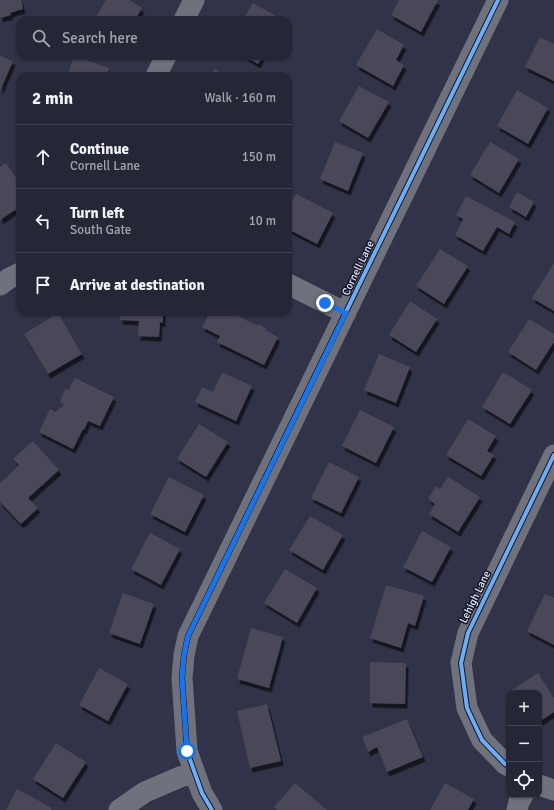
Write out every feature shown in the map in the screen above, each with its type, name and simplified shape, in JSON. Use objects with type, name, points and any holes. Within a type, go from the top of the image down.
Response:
[{"type":"street","points":[[186,16],[194,0]]},
{"type":"street","name":"Cornell Lane","points":[[212,810],[202,793],[187,751],[182,678],[184,655],[188,636],[498,0]]},
{"type":"street","points":[[158,72],[164,60]]},
{"type":"street","points":[[0,285],[16,275]]},
{"type":"street","points":[[292,286],[346,313]]},
{"type":"street","name":"Lehigh Lane","points":[[506,764],[482,740],[467,708],[461,662],[468,633],[554,455]]},
{"type":"street","points":[[119,810],[145,792],[194,772]]},
{"type":"street","points":[[542,786],[554,790]]},
{"type":"street","points":[[517,810],[521,798]]},
{"type":"building","points":[[0,0],[21,0],[23,9],[10,13],[11,15],[0,18]]},
{"type":"building","points":[[106,0],[129,0],[142,8],[137,16],[96,16]]},
{"type":"building","points":[[399,0],[438,0],[421,32],[391,15]]},
{"type":"building","points":[[253,3],[276,16],[245,16]]},
{"type":"building","points":[[377,29],[404,45],[396,60],[404,65],[393,86],[356,65]]},
{"type":"building","points":[[540,37],[554,44],[554,81],[525,67]]},
{"type":"building","points":[[0,56],[13,61],[0,91]]},
{"type":"building","points":[[73,60],[86,60],[109,68],[108,72],[68,72]]},
{"type":"building","points":[[251,60],[260,60],[258,64]]},
{"type":"building","points":[[214,69],[220,72],[213,72]]},
{"type":"building","points":[[359,86],[389,102],[368,138],[339,121]]},
{"type":"building","points":[[517,90],[548,108],[528,144],[497,126]]},
{"type":"building","points":[[335,142],[363,153],[348,191],[320,179]]},
{"type":"building","points":[[490,142],[519,159],[499,193],[470,175]]},
{"type":"building","points":[[6,163],[16,178],[16,211],[15,210],[0,220],[0,167]]},
{"type":"building","points":[[517,192],[534,202],[526,217],[509,207]]},
{"type":"building","points":[[296,194],[333,213],[317,244],[292,231],[292,202]]},
{"type":"building","points":[[466,196],[515,222],[509,234],[497,227],[483,251],[455,235],[463,219],[456,215]]},
{"type":"building","points":[[440,249],[468,266],[444,304],[416,286]]},
{"type":"building","points":[[554,263],[554,311],[532,298]]},
{"type":"building","points":[[410,301],[437,319],[416,352],[389,335]]},
{"type":"building","points":[[53,316],[60,316],[82,354],[48,374],[24,334]]},
{"type":"building","points":[[120,316],[163,316],[163,323],[160,322],[159,337],[138,336],[139,321],[120,320]]},
{"type":"building","points":[[208,316],[238,316],[258,326],[258,324],[266,328],[265,330],[278,337],[264,365],[217,342],[220,336],[202,327]]},
{"type":"building","points":[[529,319],[554,334],[554,342],[536,370],[508,352]]},
{"type":"building","points":[[379,354],[410,367],[396,403],[364,390]]},
{"type":"building","points":[[222,372],[252,386],[236,421],[195,402],[202,387],[213,392]]},
{"type":"building","points":[[503,372],[532,390],[510,424],[482,407]]},
{"type":"building","points":[[75,378],[114,397],[100,426],[88,421],[73,449],[39,432],[50,409],[56,412],[64,404],[60,402],[65,389],[68,390]]},
{"type":"building","points":[[360,410],[394,427],[376,463],[342,446]]},
{"type":"building","points":[[468,419],[496,436],[487,451],[494,455],[481,476],[446,455]]},
{"type":"building","points":[[199,424],[228,442],[206,477],[177,459]]},
{"type":"building","points":[[33,441],[59,470],[28,498],[38,508],[21,524],[0,502],[0,483],[19,465],[13,459]]},
{"type":"building","points":[[329,462],[359,477],[341,513],[311,498]]},
{"type":"building","points":[[169,477],[204,495],[185,532],[150,514]]},
{"type":"building","points":[[448,477],[480,497],[458,532],[429,514],[435,504],[428,499],[436,486],[440,489]]},
{"type":"building","points":[[310,516],[343,535],[323,570],[289,550]]},
{"type":"building","points":[[422,531],[451,547],[432,582],[403,567]]},
{"type":"building","points":[[150,533],[180,549],[161,585],[131,569]]},
{"type":"building","points":[[285,569],[317,588],[297,623],[264,603]]},
{"type":"building","points":[[386,585],[424,596],[415,626],[408,623],[401,648],[370,638]]},
{"type":"building","points":[[123,593],[154,604],[140,644],[109,633]]},
{"type":"building","points":[[545,594],[554,598],[554,645],[527,631]]},
{"type":"building","points":[[251,628],[283,637],[269,688],[237,679]]},
{"type":"building","points":[[370,662],[406,663],[405,704],[370,703]]},
{"type":"building","points":[[99,668],[128,684],[108,721],[79,705]]},
{"type":"building","points":[[538,673],[554,698],[554,712],[542,720],[542,690],[512,690]]},
{"type":"building","points":[[267,704],[281,761],[250,768],[237,711]]},
{"type":"building","points":[[407,719],[423,757],[387,772],[377,747],[368,752],[362,737]]},
{"type":"building","points":[[56,743],[86,762],[63,798],[33,779]]},
{"type":"building","points":[[295,783],[327,810],[277,810],[274,807]]},
{"type":"building","points":[[445,783],[474,799],[468,810],[430,810]]},
{"type":"building","points":[[17,789],[52,808],[51,810],[6,810]]},
{"type":"cycle path","points":[[212,810],[202,793],[187,751],[182,678],[184,655],[188,636],[498,0]]},
{"type":"cycle path","points":[[506,764],[482,740],[467,708],[461,663],[468,633],[554,455]]},
{"type":"route","points":[[187,751],[182,678],[184,655],[188,636],[346,313],[325,303]]}]
